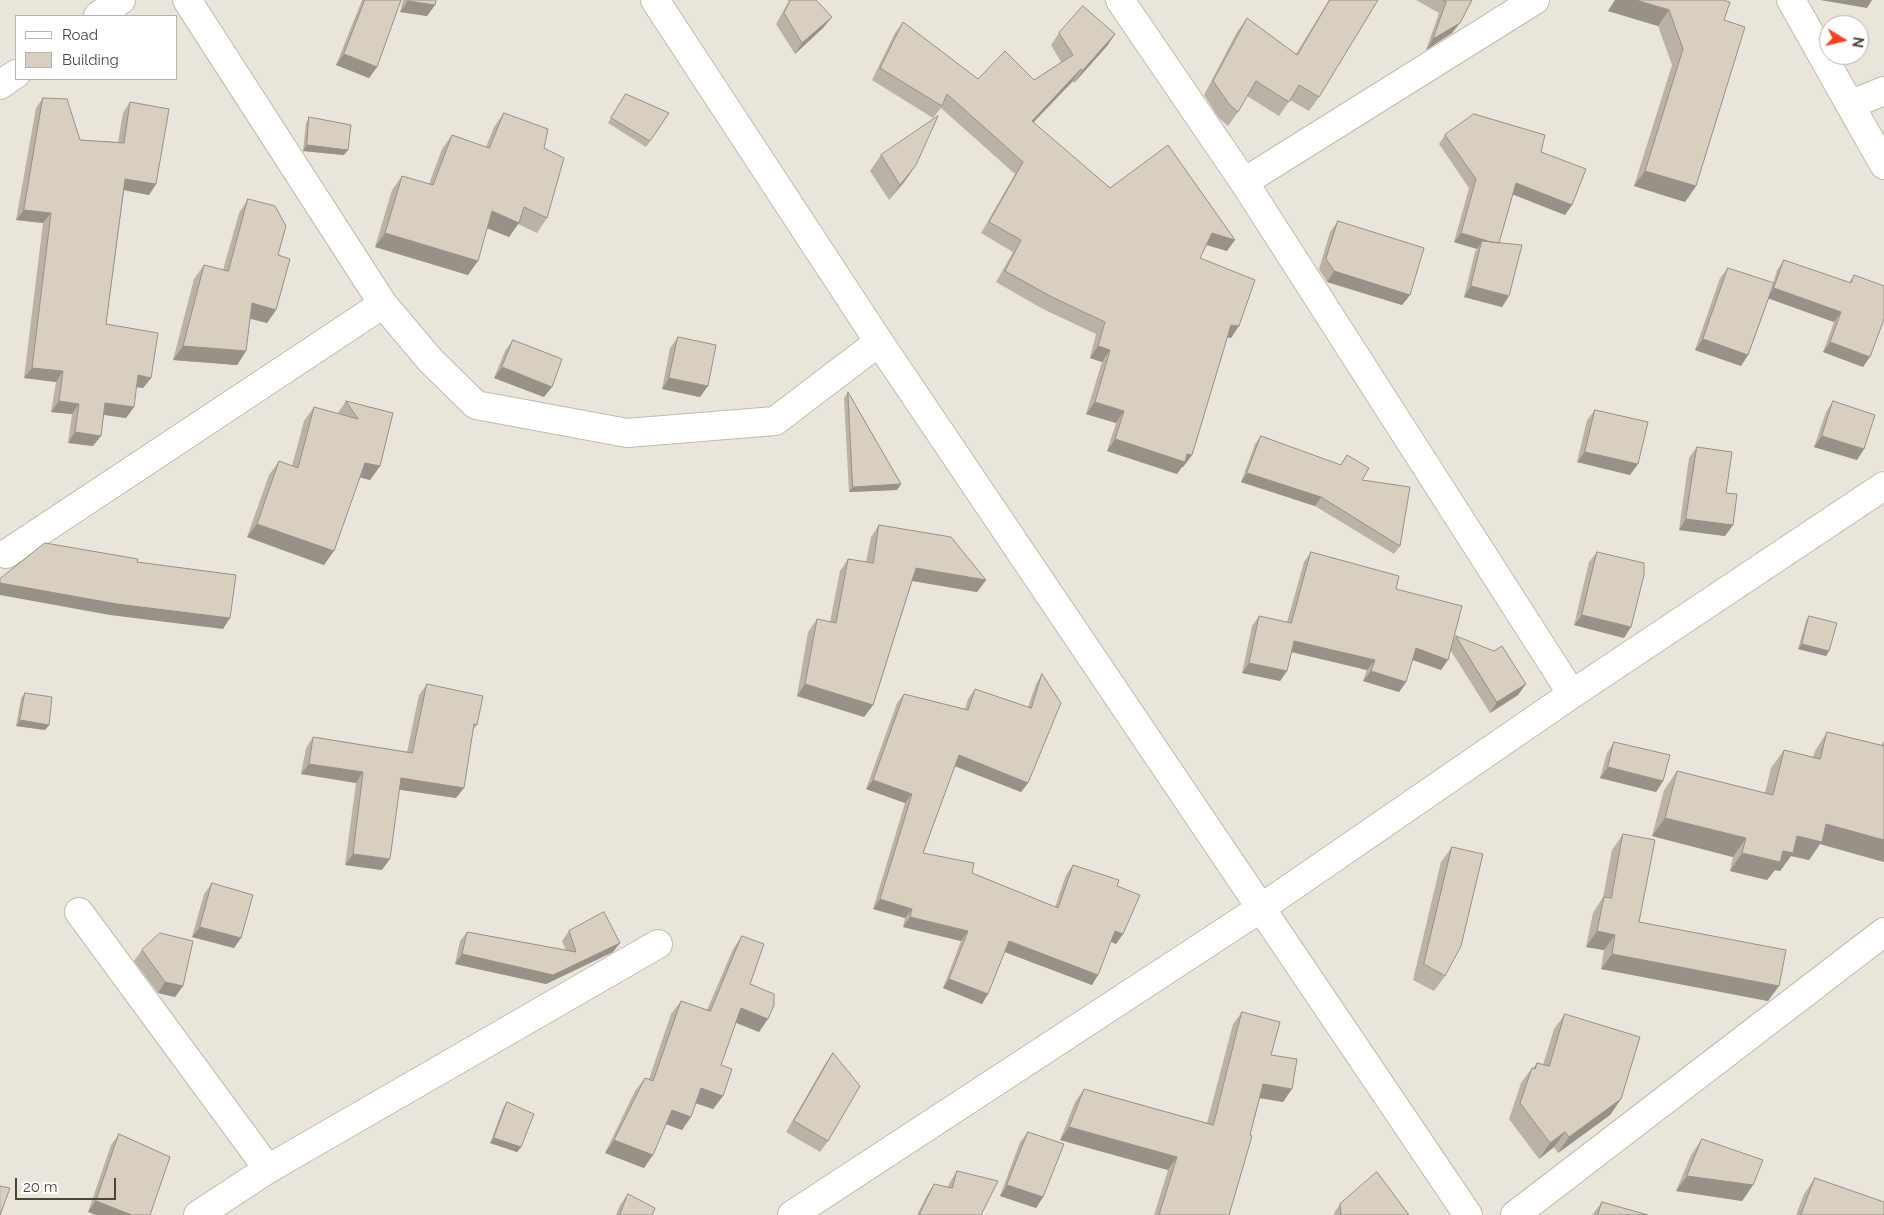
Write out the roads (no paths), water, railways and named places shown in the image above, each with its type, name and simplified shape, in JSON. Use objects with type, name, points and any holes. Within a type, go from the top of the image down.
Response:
[{"type":"street","points":[[99,15],[121,0]]},
{"type":"street","points":[[187,0],[383,304],[431,361],[476,406],[627,433],[775,421],[879,342]]},
{"type":"street","points":[[655,0],[879,342],[1468,1215]]},
{"type":"street","points":[[1120,0],[1244,182],[1572,694]]},
{"type":"street","points":[[1244,182],[1535,0]]},
{"type":"street","points":[[1791,0],[1852,104],[1884,165]]},
{"type":"street","points":[[0,85],[15,75]]},
{"type":"street","points":[[1852,104],[1884,90]]},
{"type":"street","points":[[6,554],[383,304]]},
{"type":"street","points":[[792,1215],[1261,908],[1572,694],[1884,486]]},
{"type":"street","points":[[79,912],[268,1169]]},
{"type":"street","points":[[1515,1215],[1884,932]]},
{"type":"street","points":[[198,1215],[268,1169],[658,944]]}]
